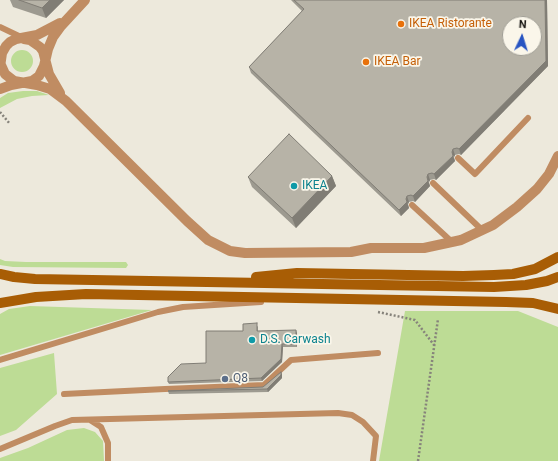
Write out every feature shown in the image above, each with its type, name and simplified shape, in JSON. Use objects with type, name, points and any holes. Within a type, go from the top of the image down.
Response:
[{"type":"main road","points":[[216,282],[297,273],[494,276],[513,274],[535,269],[558,257]]},
{"type":"main road","points":[[0,274],[35,279],[498,287],[540,283],[558,277]]},
{"type":"main road","points":[[0,303],[22,298],[71,295],[519,302],[558,309]]},
{"type":"street","points":[[0,89],[11,85],[32,81],[39,76],[53,37],[68,17],[85,0]]},
{"type":"street","points":[[68,17],[37,35],[16,39],[6,46],[0,57],[0,66],[4,74],[14,81],[50,89],[66,101],[192,226],[208,240],[230,251],[245,253],[351,252],[372,248],[424,248],[461,240],[493,225],[517,207],[537,189],[549,174],[558,156]]},
{"type":"street","points":[[24,38],[30,40],[43,51],[45,62],[52,80],[66,101]]},
{"type":"lane","points":[[0,27],[8,32],[24,38]]},
{"type":"lane","points":[[458,158],[476,174],[528,118]]},
{"type":"lane","points":[[433,183],[482,230]]},
{"type":"lane","points":[[412,205],[452,242]]},
{"type":"lane","points":[[0,360],[158,312],[183,307],[307,298]]},
{"type":"lane","points":[[64,394],[264,385],[291,360],[378,353]]},
{"type":"lane","points":[[0,450],[72,420],[338,413],[352,415],[363,422],[376,436],[373,461]]},
{"type":"lane","points":[[89,420],[101,427],[108,443],[108,461]]},
{"type":"path","points":[[0,112],[10,124]]},
{"type":"path","points":[[418,461],[438,319]]},
{"type":"path","points":[[415,320],[434,346]]},
{"type":"green space","points":[[22,50],[30,53],[33,61],[30,69],[22,72],[14,69],[11,61],[14,53]]},
{"type":"green space","points":[[37,91],[49,95],[17,99],[0,108],[0,98],[8,93]]},
{"type":"green space","points":[[0,259],[5,261],[26,262],[126,262],[128,265],[126,268],[13,267],[0,265]]},
{"type":"green space","points":[[30,306],[152,310],[0,355],[0,314],[9,309]]},
{"type":"green space","points":[[405,311],[518,311],[558,327],[558,461],[379,461]]},
{"type":"green space","points":[[54,353],[57,394],[16,430],[0,436],[0,368]]},
{"type":"green space","points":[[84,428],[95,432],[103,441],[104,461],[0,461],[0,458],[28,448],[67,430]]},
{"type":"building","points":[[19,0],[50,0],[42,8]]},
{"type":"building","points":[[294,0],[545,0],[546,61],[459,149],[453,149],[453,156],[434,174],[428,174],[428,181],[413,196],[407,196],[407,202],[399,210],[249,67],[304,9]]},
{"type":"building","name":"IKEA","points":[[289,134],[332,176],[292,218],[248,177]]},
{"type":"building","points":[[257,323],[257,331],[296,330],[296,344],[282,344],[281,359],[261,378],[168,382],[168,377],[181,364],[206,363],[206,331],[243,331],[243,324]]},
{"type":"building","points":[[281,372],[281,375],[267,389],[168,391],[263,387]]},
{"type":"place","name":"IKEA Ristorante","points":[[401,24]]},
{"type":"place","name":"IKEA Bar","points":[[366,62]]},
{"type":"place","name":"IKEA","points":[[294,186]]},
{"type":"place","name":"D.S. Carwash","points":[[252,340]]},
{"type":"place","name":"Q8","points":[[225,379]]}]
